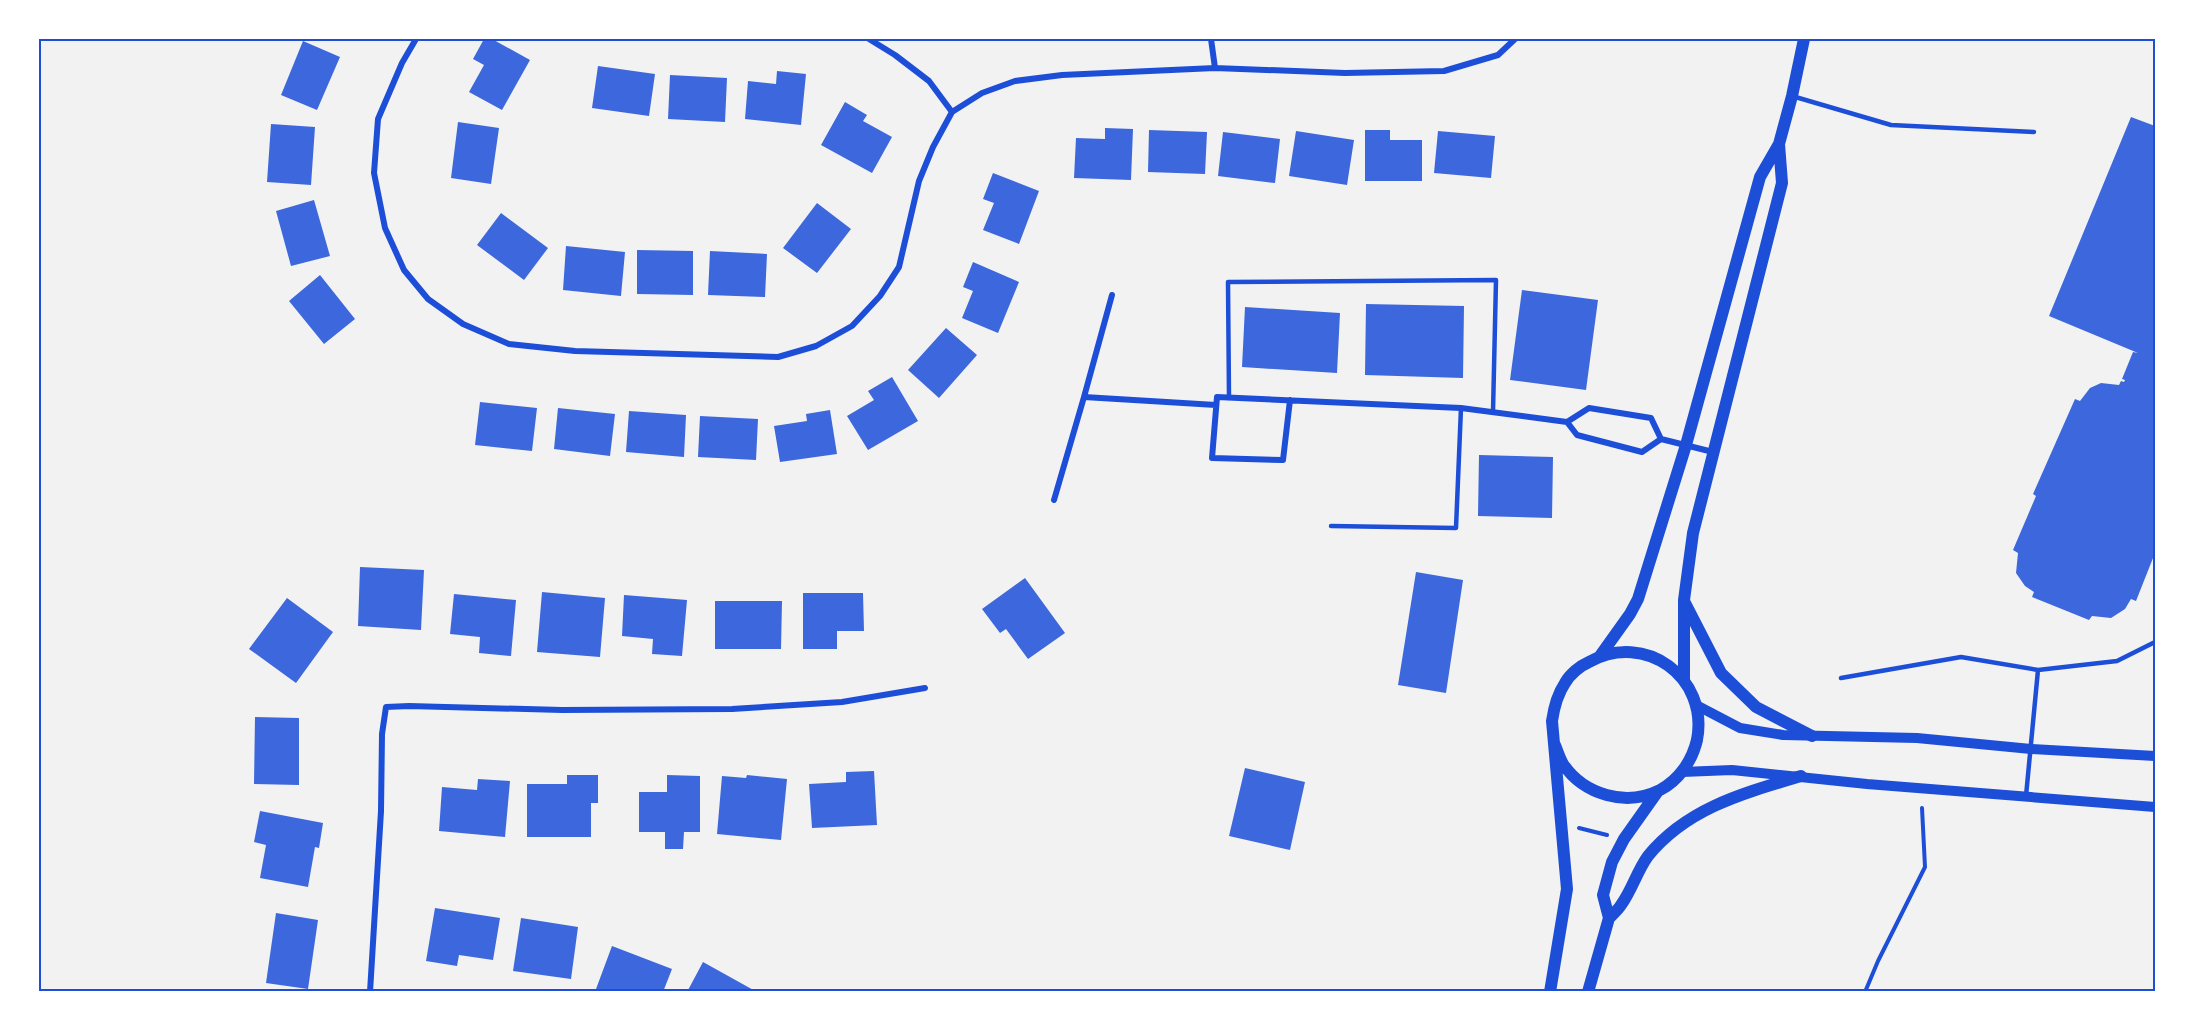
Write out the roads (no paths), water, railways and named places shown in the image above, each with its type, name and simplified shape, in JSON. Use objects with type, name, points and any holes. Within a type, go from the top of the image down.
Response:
[{"type":"main road","points":[[1600,656],[1638,599],[1686,445],[1760,177],[1779,144],[1804,39]]},
{"type":"main road","points":[[1684,680],[1684,600],[1693,533],[1782,183],[1779,144]]},
{"type":"main road","points":[[1684,600],[1721,673],[1756,707],[1812,736]]},
{"type":"main road","points":[[1550,992],[1567,889],[1552,721],[1556,700],[1566,681],[1581,666],[1600,656],[1628,652],[1655,657],[1671,667],[1684,680],[1696,705],[1699,729],[1694,752],[1682,772],[1658,791],[1638,798],[1616,798],[1595,792],[1576,780],[1562,763],[1554,743]]},
{"type":"main road","points":[[1588,992],[1609,918],[1621,905],[1647,858],[1666,836],[1696,814],[1739,795],[1802,776]]},
{"type":"main road","points":[[1609,918],[1603,895],[1612,862],[1624,839],[1658,791]]},
{"type":"street","points":[[416,39],[402,63],[378,119],[374,173],[385,228],[404,270],[428,299],[463,324],[509,344],[575,351],[778,357],[816,346],[852,326],[880,296],[899,267],[919,182],[933,147],[952,112],[982,93],[1015,81],[1062,75],[1215,68],[1345,73],[1444,71],[1498,55],[1515,39]]},
{"type":"street","points":[[869,39],[895,55],[929,81],[952,112]]},
{"type":"street","points":[[1211,39],[1215,68]]},
{"type":"street","points":[[1054,500],[1112,295]]},
{"type":"street","points":[[1084,396],[1216,405]]},
{"type":"street","points":[[1290,400],[1282,460],[1212,458],[1217,397],[1229,398],[1290,400],[1461,408],[1567,422],[1589,408],[1651,418],[1661,439]]},
{"type":"street","points":[[1567,422],[1577,435],[1642,452],[1661,439],[1713,452]]},
{"type":"street","points":[[370,992],[381,811],[382,734],[386,707],[562,710],[732,709],[842,702],[925,688]]},
{"type":"street","points":[[1696,705],[1740,728],[1783,735],[1917,738],[2031,750],[2155,756]]},
{"type":"street","points":[[1682,772],[1732,770],[1867,784],[2155,807]]},
{"type":"lane","points":[[1792,96],[1891,125],[2034,132]]},
{"type":"lane","points":[[1229,398],[1228,282],[1496,280],[1493,412]]},
{"type":"lane","points":[[1331,526],[1456,528],[1461,408]]},
{"type":"lane","points":[[1841,678],[1961,657],[2038,670],[2117,661],[2155,642]]},
{"type":"lane","points":[[2026,797],[2038,670]]}]
